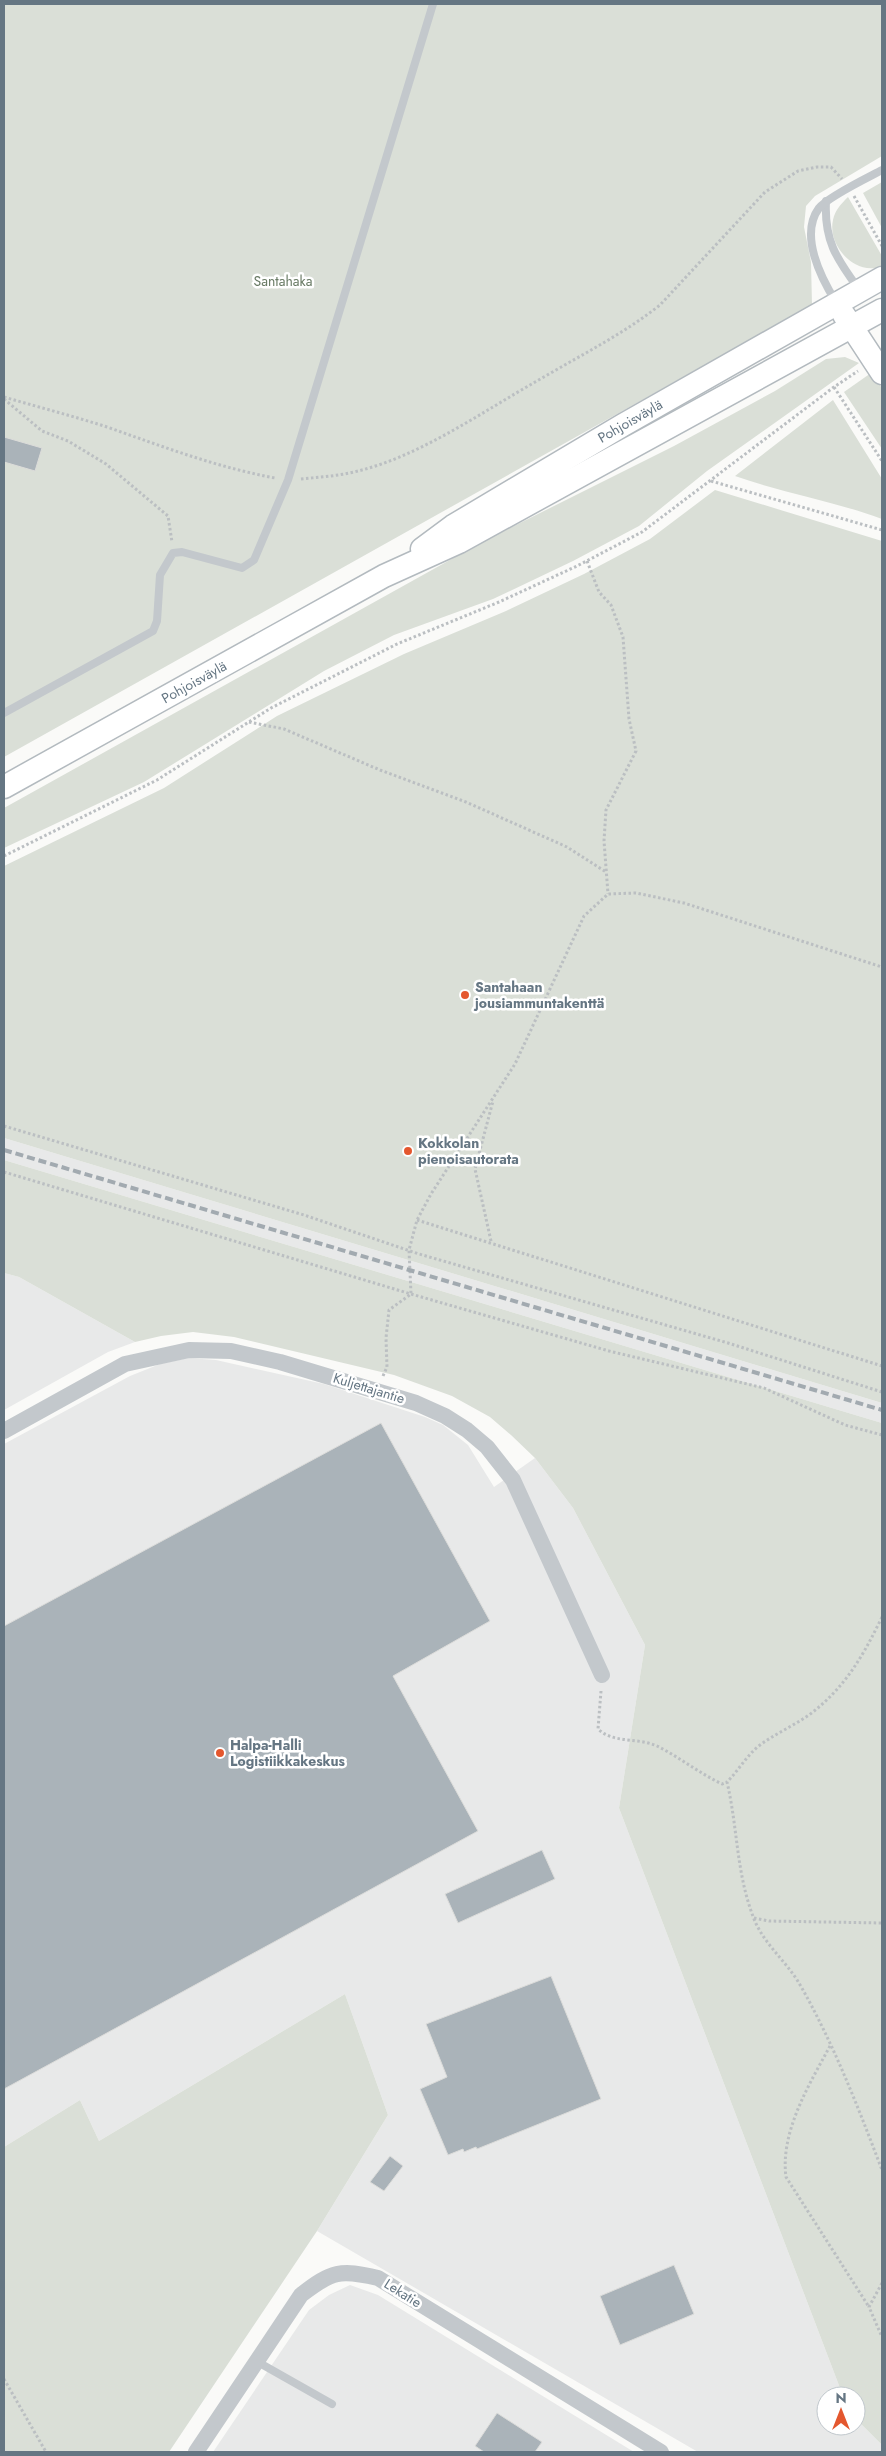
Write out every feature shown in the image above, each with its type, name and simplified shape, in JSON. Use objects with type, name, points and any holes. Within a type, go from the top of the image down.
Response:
[{"type":"main road","name":"Pohjoisväylä","points":[[384,576],[453,526],[623,424],[882,278]]},
{"type":"main road","points":[[860,290],[880,314]]},
{"type":"main road","points":[[837,303],[878,367]]},
{"type":"main road","name":"Pohjoisväylä","points":[[4,787],[384,576],[460,542],[852,327],[880,314]]},
{"type":"street","name":"Kuljettajantie","points":[[4,1431],[125,1364],[189,1350],[231,1351],[280,1362],[416,1403],[467,1430],[487,1447],[513,1480],[602,1676]]},
{"type":"street","name":"Lekatie","points":[[196,2452],[301,2295],[322,2279],[349,2271],[378,2278],[661,2452]]},
{"type":"lane","points":[[4,713],[154,631],[157,621],[160,575],[173,552],[182,552],[242,568],[254,560],[288,480],[432,4]]},
{"type":"lane","points":[[837,303],[827,287],[810,236],[814,217],[826,202],[882,170]]},
{"type":"lane","points":[[826,202],[825,218],[832,248],[860,290]]},
{"type":"lane","points":[[256,2361],[332,2404]]},
{"type":"path","points":[[4,398],[107,428],[234,470],[288,480],[338,476],[387,462],[470,420],[623,331],[660,306],[765,192],[798,172],[817,167],[831,167],[836,170],[849,188],[882,246]]},
{"type":"path","points":[[4,856],[157,780],[271,708],[397,644],[499,602],[587,561],[642,532],[834,387],[878,367]]},
{"type":"path","points":[[834,387],[882,461]]},
{"type":"path","points":[[4,398],[42,431],[68,441],[106,464],[168,516],[173,552]]},
{"type":"path","points":[[710,481],[882,530]]},
{"type":"path","points":[[587,561],[599,592],[610,605],[623,637],[629,718],[636,751],[606,810],[604,841],[608,894]]},
{"type":"path","points":[[248,722],[284,729],[380,770],[466,802],[567,848],[606,872]]},
{"type":"path","points":[[412,1294],[409,1250],[417,1220],[431,1194],[515,1064],[584,916],[608,894],[636,893],[684,903],[882,967]]},
{"type":"path","points":[[490,1241],[475,1169],[495,1096]]},
{"type":"path","points":[[4,1126],[304,1215],[409,1250],[719,1340],[882,1392]]},
{"type":"path","points":[[4,1172],[609,1351],[764,1388],[846,1425],[882,1435]]},
{"type":"path","points":[[417,1220],[490,1241],[882,1366]]},
{"type":"path","points":[[378,1390],[387,1367],[386,1338],[389,1310],[412,1294]]},
{"type":"path","points":[[602,1676],[598,1729],[606,1736],[614,1739],[633,1739],[657,1746],[703,1775],[722,1784],[727,1782],[739,1770],[746,1756],[812,1713],[834,1692],[862,1658],[882,1617]]},
{"type":"path","points":[[727,1782],[734,1814],[739,1869],[753,1918],[761,1936],[799,1983],[852,2090],[882,2170]]},
{"type":"path","points":[[753,1918],[768,1921],[882,1923]]},
{"type":"path","points":[[830,2046],[808,2086],[786,2139],[784,2162],[786,2177],[869,2307],[882,2336]]},
{"type":"path","points":[[869,2307],[882,2283]]},
{"type":"path","points":[[4,2379],[46,2452]]},
{"type":"shaded area","points":[[4,1138],[882,1403],[882,1423],[4,1160]]},
{"type":"shaded area","points":[[4,1273],[19,1277],[135,1342],[108,1352],[4,1410]]},
{"type":"shaded area","points":[[188,1358],[216,1360],[324,1384],[425,1417],[443,1425],[468,1445],[494,1487],[535,1458],[573,1508],[645,1645],[619,1808],[839,2386],[816,2386],[816,2436],[866,2436],[866,2429],[882,2445],[882,2452],[698,2452],[317,2231],[388,2115],[345,1994],[99,2141],[80,2100],[4,2147],[4,1444],[130,1376],[160,1364]]},
{"type":"shaded area","points":[[350,2285],[378,2295],[634,2452],[213,2452],[309,2310],[329,2295]]},
{"type":"green space","name":"Santahaka","points":[[4,4],[882,4],[882,156],[815,196],[806,206],[804,227],[811,262],[812,305],[4,757]]},
{"type":"green space","points":[[882,182],[882,228],[863,193]]},
{"type":"green space","points":[[848,197],[882,256],[882,266],[872,268],[853,263],[845,257],[834,240],[832,230],[834,216]]},
{"type":"green space","points":[[845,357],[859,363],[707,471],[639,526],[573,561],[493,599],[394,635],[324,671],[144,782],[4,848],[4,808],[484,541],[674,446],[775,391],[826,359]]},
{"type":"green space","points":[[871,373],[882,388],[882,449],[844,392]]},
{"type":"green space","points":[[833,400],[882,479],[882,519],[735,476]]},
{"type":"green space","points":[[715,490],[882,541],[882,1403],[4,1138],[4,866],[164,788],[277,716],[404,654],[506,611],[584,574],[650,539]]},
{"type":"green space","points":[[4,1160],[882,1423],[882,2445],[866,2429],[866,2386],[839,2386],[619,1808],[645,1645],[573,1508],[535,1458],[511,1435],[490,1417],[452,1396],[394,1375],[234,1337],[193,1332],[135,1342],[19,1277],[4,1273]]},
{"type":"green space","points":[[345,1994],[388,2115],[317,2231],[169,2452],[4,2452],[4,2147],[80,2100],[99,2141]]},
{"type":"building","points":[[4,437],[42,448],[35,471],[4,462]]},
{"type":"building","name":"Halpa-Halli Logistiikkakeskus","points":[[381,1423],[490,1621],[393,1676],[478,1831],[4,2089],[4,1626]]},
{"type":"building","points":[[542,1850],[555,1879],[458,1923],[445,1894]]},
{"type":"building","points":[[551,1976],[601,2099],[477,2149],[476,2147],[464,2152],[463,2149],[448,2155],[420,2089],[447,2077],[426,2024]]},
{"type":"building","points":[[390,2156],[403,2166],[384,2191],[370,2182]]},
{"type":"building","points":[[674,2265],[694,2314],[620,2345],[600,2296]]},
{"type":"building","points":[[497,2413],[542,2442],[535,2452],[484,2452],[475,2446]]},
{"type":"railway","points":[[4,1150],[882,1410]]},
{"type":"place","name":"Santahaan jousiammuntakenttä","points":[[465,995]]},
{"type":"place","name":"Kokkolan pienoisautorata","points":[[408,1151]]},
{"type":"place","name":"Halpa-Halli Logistiikkakeskus","points":[[220,1753]]}]
